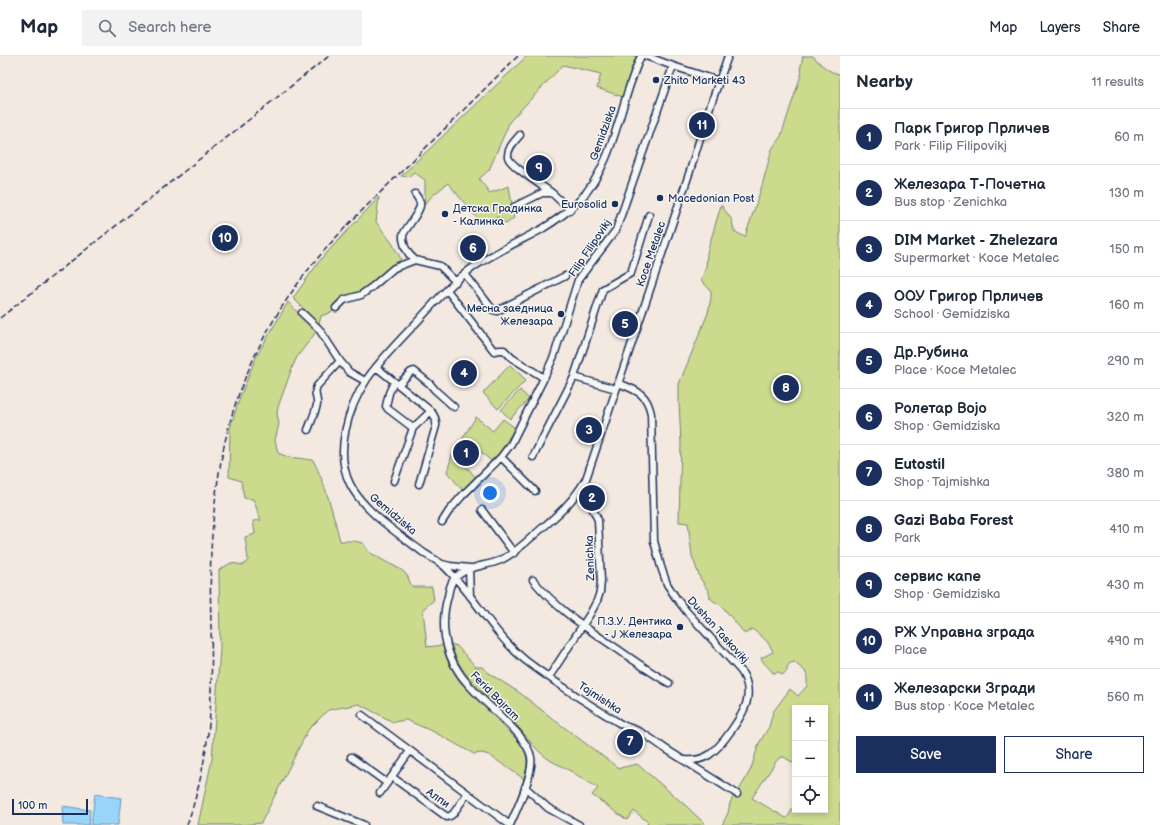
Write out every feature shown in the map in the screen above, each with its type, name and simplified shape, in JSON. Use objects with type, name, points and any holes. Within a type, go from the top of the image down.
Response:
[{"type":"street","name":"Gemidziska","points":[[455,578],[440,563],[370,511],[361,501],[350,484],[344,466],[343,442],[352,407],[366,381],[376,367],[447,290],[465,274],[487,259],[542,229],[570,210],[590,188],[607,157],[641,56]]},
{"type":"street","points":[[646,56],[719,81]]},
{"type":"street","name":"Koce Metalec","points":[[455,578],[470,568],[501,560],[514,553],[564,508],[579,492],[586,479],[685,188],[728,56]]},
{"type":"street","name":"Filip Filipovikj","points":[[442,522],[462,496],[501,457],[511,444],[554,356],[578,280],[616,230],[672,66]]},
{"type":"street","points":[[520,135],[511,145],[508,153],[510,161],[517,168],[552,193],[570,210]]},
{"type":"street","points":[[514,207],[542,193],[552,193]]},
{"type":"street","points":[[415,194],[419,199],[420,205],[418,211],[403,235],[405,247],[415,260],[440,266],[456,282]]},
{"type":"street","name":"Koce Metalec","points":[[533,457],[574,377],[603,289],[631,273],[649,215]]},
{"type":"street","points":[[336,308],[344,300],[362,295],[394,268],[415,260]]},
{"type":"street","points":[[465,274],[493,310],[497,311],[565,276]]},
{"type":"street","points":[[447,290],[494,351],[504,350],[512,358],[544,378]]},
{"type":"street","points":[[302,313],[319,329],[349,372],[366,381]]},
{"type":"street","points":[[308,430],[317,403],[315,390],[340,360]]},
{"type":"street","points":[[376,367],[431,411],[436,419],[436,426],[419,484]]},
{"type":"street","points":[[413,428],[386,406],[389,393],[396,383],[410,372],[414,371],[454,407]]},
{"type":"street","points":[[574,377],[616,390]]},
{"type":"street","name":"Dushan Taskovikj","points":[[618,383],[640,393],[649,404],[651,420],[654,541],[667,584],[687,612],[742,670],[747,686],[748,695],[746,705],[735,724],[721,743],[708,755],[692,761],[685,760]]},
{"type":"street","points":[[394,481],[413,428],[431,411]]},
{"type":"street","points":[[501,457],[535,491]]},
{"type":"street","name":"Zenichka","points":[[549,677],[597,601],[602,581],[598,520],[590,503],[579,492]]},
{"type":"street","points":[[482,510],[514,553]]},
{"type":"street","points":[[440,563],[450,566],[470,568],[470,596]]},
{"type":"street","name":"Tajmishka","points":[[455,578],[506,642],[524,659],[623,725],[639,731],[737,794]]},
{"type":"street","name":"Ferid Bajram","points":[[455,578],[451,584],[444,617],[444,633],[455,666],[463,678],[519,735],[528,748],[532,759],[529,777],[510,825]]},
{"type":"street","points":[[533,580],[561,609],[582,625],[669,683]]},
{"type":"street","name":"Алпи","points":[[362,715],[510,825]]},
{"type":"street","points":[[380,793],[410,751]]},
{"type":"street","points":[[351,757],[387,783]]},
{"type":"street","name":"Алпи","points":[[392,777],[448,817],[453,814],[467,794]]},
{"type":"street","points":[[525,787],[548,808],[579,825]]},
{"type":"street","points":[[317,806],[363,825]]},
{"type":"green space","points":[[527,56],[638,56],[623,97],[597,88],[601,74],[563,65],[510,121],[489,170],[479,179],[490,193],[509,186],[514,218],[506,224],[498,217],[481,223],[448,183],[432,196],[424,205],[425,180],[414,172],[408,177],[401,176]]},
{"type":"green space","points":[[803,56],[813,56],[828,70],[840,74],[840,825],[722,825],[735,793],[737,794],[751,769],[759,743],[769,727],[773,712],[790,689],[798,696],[807,686],[807,676],[805,671],[794,662],[790,663],[787,667],[787,671],[782,675],[779,672],[773,673],[761,658],[773,652],[769,645],[752,629],[745,634],[721,605],[710,598],[709,592],[700,578],[692,556],[688,523],[679,522],[681,443],[679,384],[708,313],[711,291],[701,280],[706,267],[707,253],[721,205],[732,220],[734,231],[745,237],[761,189],[772,149],[781,136],[802,72],[800,70]]},
{"type":"green space","points":[[379,197],[376,222],[392,243],[401,259],[363,292],[345,297],[332,312],[321,316],[319,324],[293,298],[321,259]]},
{"type":"green space","points":[[288,302],[316,332],[297,357],[278,407],[277,413],[279,424],[275,440],[278,453],[288,457],[313,460],[332,510],[340,541],[363,543],[369,552],[405,573],[413,587],[432,587],[434,600],[423,609],[427,647],[443,645],[454,674],[460,682],[521,744],[527,761],[527,770],[524,779],[489,755],[482,753],[474,754],[434,732],[406,720],[393,722],[359,704],[328,710],[308,730],[261,823],[242,825],[198,825],[212,759],[220,649],[219,570],[231,563],[244,565],[248,560],[245,537],[255,534],[253,521],[261,520],[253,499],[244,498],[241,481],[229,477],[230,428],[240,397],[257,355]]},
{"type":"green space","points":[[510,365],[526,380],[498,409],[483,393]]},
{"type":"green space","points":[[520,390],[529,399],[510,419],[501,410]]},
{"type":"green space","points":[[476,417],[493,431],[503,419],[515,428],[497,457],[492,462],[480,451],[466,466],[476,478],[463,491],[447,472],[452,455]]},
{"type":"green space","points":[[451,644],[457,646],[476,667],[482,667],[490,674],[520,693],[617,767],[620,768],[637,764],[706,825],[649,825],[647,824],[648,822],[634,811],[627,820],[592,795],[598,788],[551,761],[538,750],[514,722],[469,678],[456,657]]},
{"type":"water","points":[[95,794],[121,798],[118,825],[91,825]]},
{"type":"water","points":[[62,806],[90,810],[89,825],[63,825]]},
{"type":"railway","points":[[0,318],[329,56]]},
{"type":"railway","points":[[187,825],[201,776],[209,725],[211,672],[211,555],[216,493],[228,430],[249,369],[281,308],[322,253],[361,211],[518,56]]},
{"type":"place","name":"Zhito Marketi 43","points":[[656,80]]},
{"type":"place","name":"Железарски Згради","points":[[702,125]]},
{"type":"place","name":"сервис капе","points":[[539,168]]},
{"type":"place","name":"Macedonian Post","points":[[660,198]]},
{"type":"place","name":"Eurosolid","points":[[615,204]]},
{"type":"place","name":"Детска Градинка - Калинка","points":[[445,214]]},
{"type":"place","name":"РЖ Управна зграда","points":[[225,238]]},
{"type":"place","name":"Ролетар Војо","points":[[473,248]]},
{"type":"place","name":"Месна заедница Железара","points":[[561,314]]},
{"type":"place","name":"Др.Рубина","points":[[625,324]]},
{"type":"place","name":"ООУ Григор Прличев","points":[[464,373]]},
{"type":"place","name":"Gazi Baba Forest","points":[[786,388]]},
{"type":"place","name":"DIM Market - Zhelezara","points":[[589,430]]},
{"type":"place","name":"Парк Григор Прличев","points":[[466,453]]},
{"type":"place","name":"Железара Т-Почетна","points":[[592,498]]},
{"type":"place","name":"П.З.У. Дентика - Ј Железара","points":[[680,627]]},
{"type":"place","name":"Eutostil","points":[[630,742]]}]
